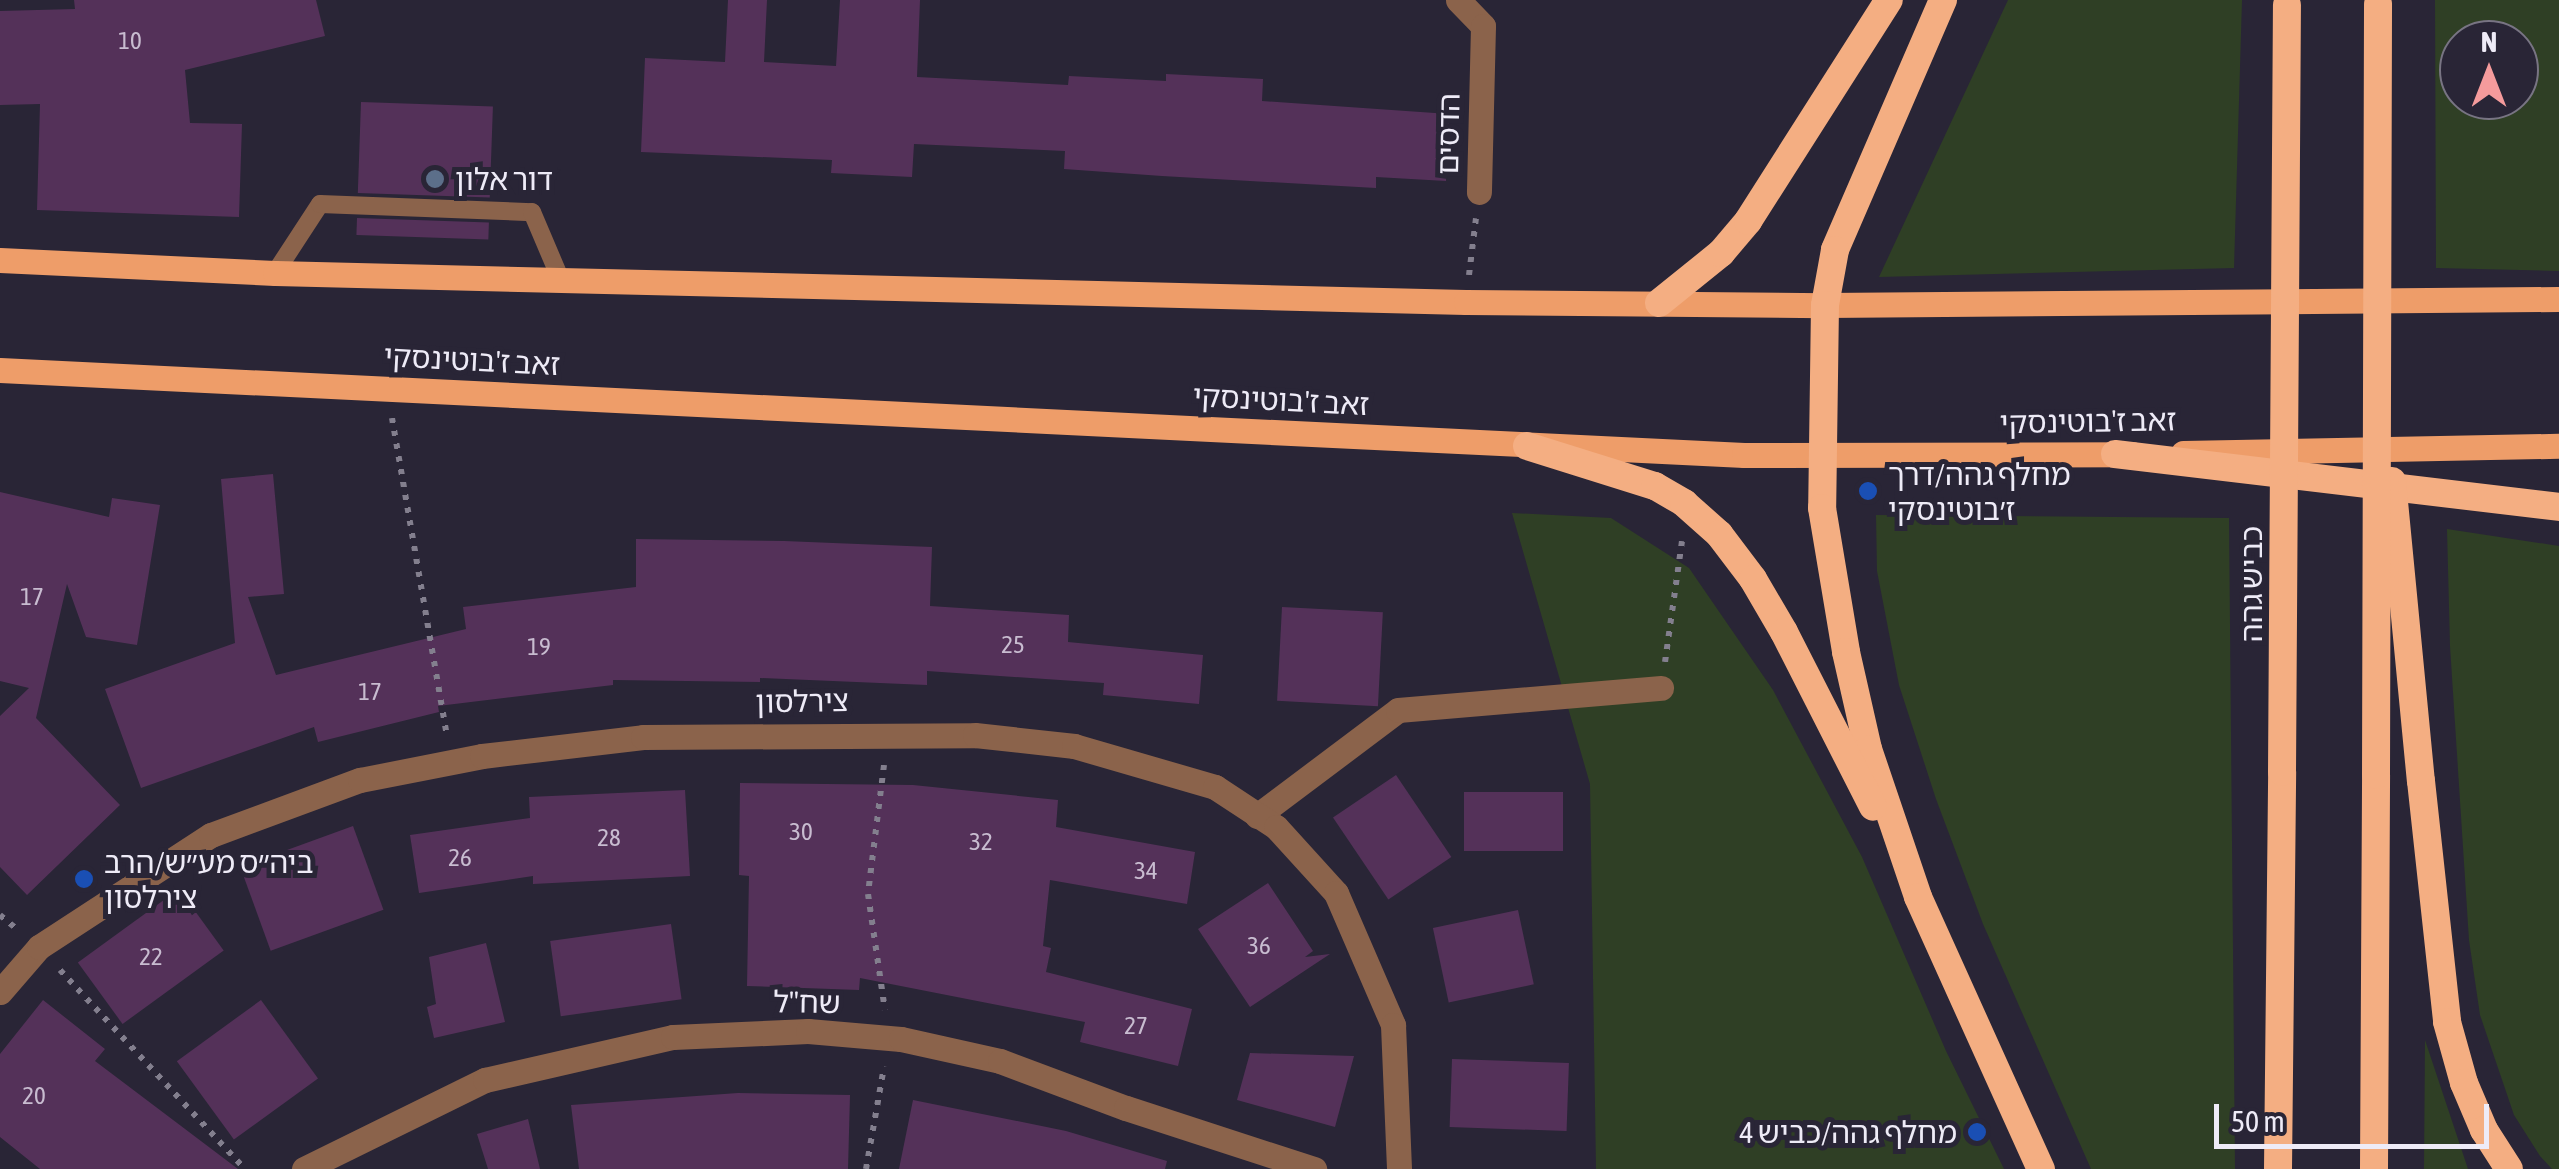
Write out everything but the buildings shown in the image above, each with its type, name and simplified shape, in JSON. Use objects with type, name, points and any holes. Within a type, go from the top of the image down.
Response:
[{"type":"highway","points":[[1659,303],[1721,253],[1748,221],[1889,0]]},
{"type":"highway","points":[[1918,897],[1868,749],[1846,652],[1822,508],[1820,456],[1826,305],[1835,250],[1943,0]]},
{"type":"highway","name":"כביש גהה","points":[[2278,1169],[2287,2]]},
{"type":"highway","points":[[2374,1169],[2378,2]]},
{"type":"highway","points":[[2376,315],[2447,1022],[2470,1099],[2508,1169]]},
{"type":"highway","points":[[1528,446],[1654,486],[1684,503],[1719,534],[1784,632],[1918,897],[2041,1169]]},
{"type":"highway","points":[[2115,454],[2559,507]]},
{"type":"main road","points":[[0,252],[32,262]]},
{"type":"main road","points":[[0,260],[275,273],[1659,303],[2559,300]]},
{"type":"main road","name":"זאב ז'בוטינסקי","points":[[0,370],[1528,446],[1820,456],[2559,446]]},
{"type":"street","name":"הדסים","points":[[1458,0],[1482,26],[1479,192]]},
{"type":"street","points":[[1258,816],[1398,710],[1661,688]]},
{"type":"street","name":"צירלסון","points":[[0,992],[39,947],[211,835],[360,780],[452,762],[643,737],[974,735],[1074,746],[1215,787],[1276,828],[1336,893],[1393,1025],[1399,1169]]},
{"type":"street","name":"שח\"ל","points":[[304,1169],[485,1080],[673,1037],[808,1031],[890,1038],[1000,1061],[1126,1108],[1314,1169]]},
{"type":"lane","points":[[275,273],[320,204],[532,212],[560,278]]},
{"type":"path","name":"הדסים","points":[[1469,279],[1479,192]]},
{"type":"path","points":[[391,415],[452,762]]},
{"type":"path","points":[[1661,688],[1682,541]]},
{"type":"path","points":[[866,1169],[890,1038],[868,894],[888,734]]},
{"type":"path","points":[[39,947],[246,1169]]},
{"type":"green space","points":[[2008,0],[2242,0],[2234,268],[1879,277]]},
{"type":"green space","points":[[2435,0],[2559,0],[2559,271],[2436,268]]},
{"type":"green space","points":[[1512,513],[1611,518],[1689,568],[1773,690],[1862,857],[1946,1051],[2004,1169],[1596,1169],[1590,784]]},
{"type":"green space","points":[[1876,515],[2229,518],[2235,1169],[2091,1169],[1983,924],[1936,799],[1899,685],[1877,571]]},
{"type":"green space","points":[[2447,529],[2559,546],[2559,1169],[2552,1169],[2540,1156],[2514,1115],[2480,1015],[2469,940],[2450,646]]},
{"type":"green space","points":[[2425,1040],[2468,1169],[2424,1169]]},
{"type":"place","name":"דור אלון","points":[[435,179]]},
{"type":"place","name":"מחלף גהה/דרך ז׳בוטינסקי","points":[[1868,491]]},
{"type":"place","name":"ביה״ס מע״ש/הרב צירלסון","points":[[84,879]]},
{"type":"place","name":"מחלף גהה/כביש 4","points":[[1977,1132]]}]
